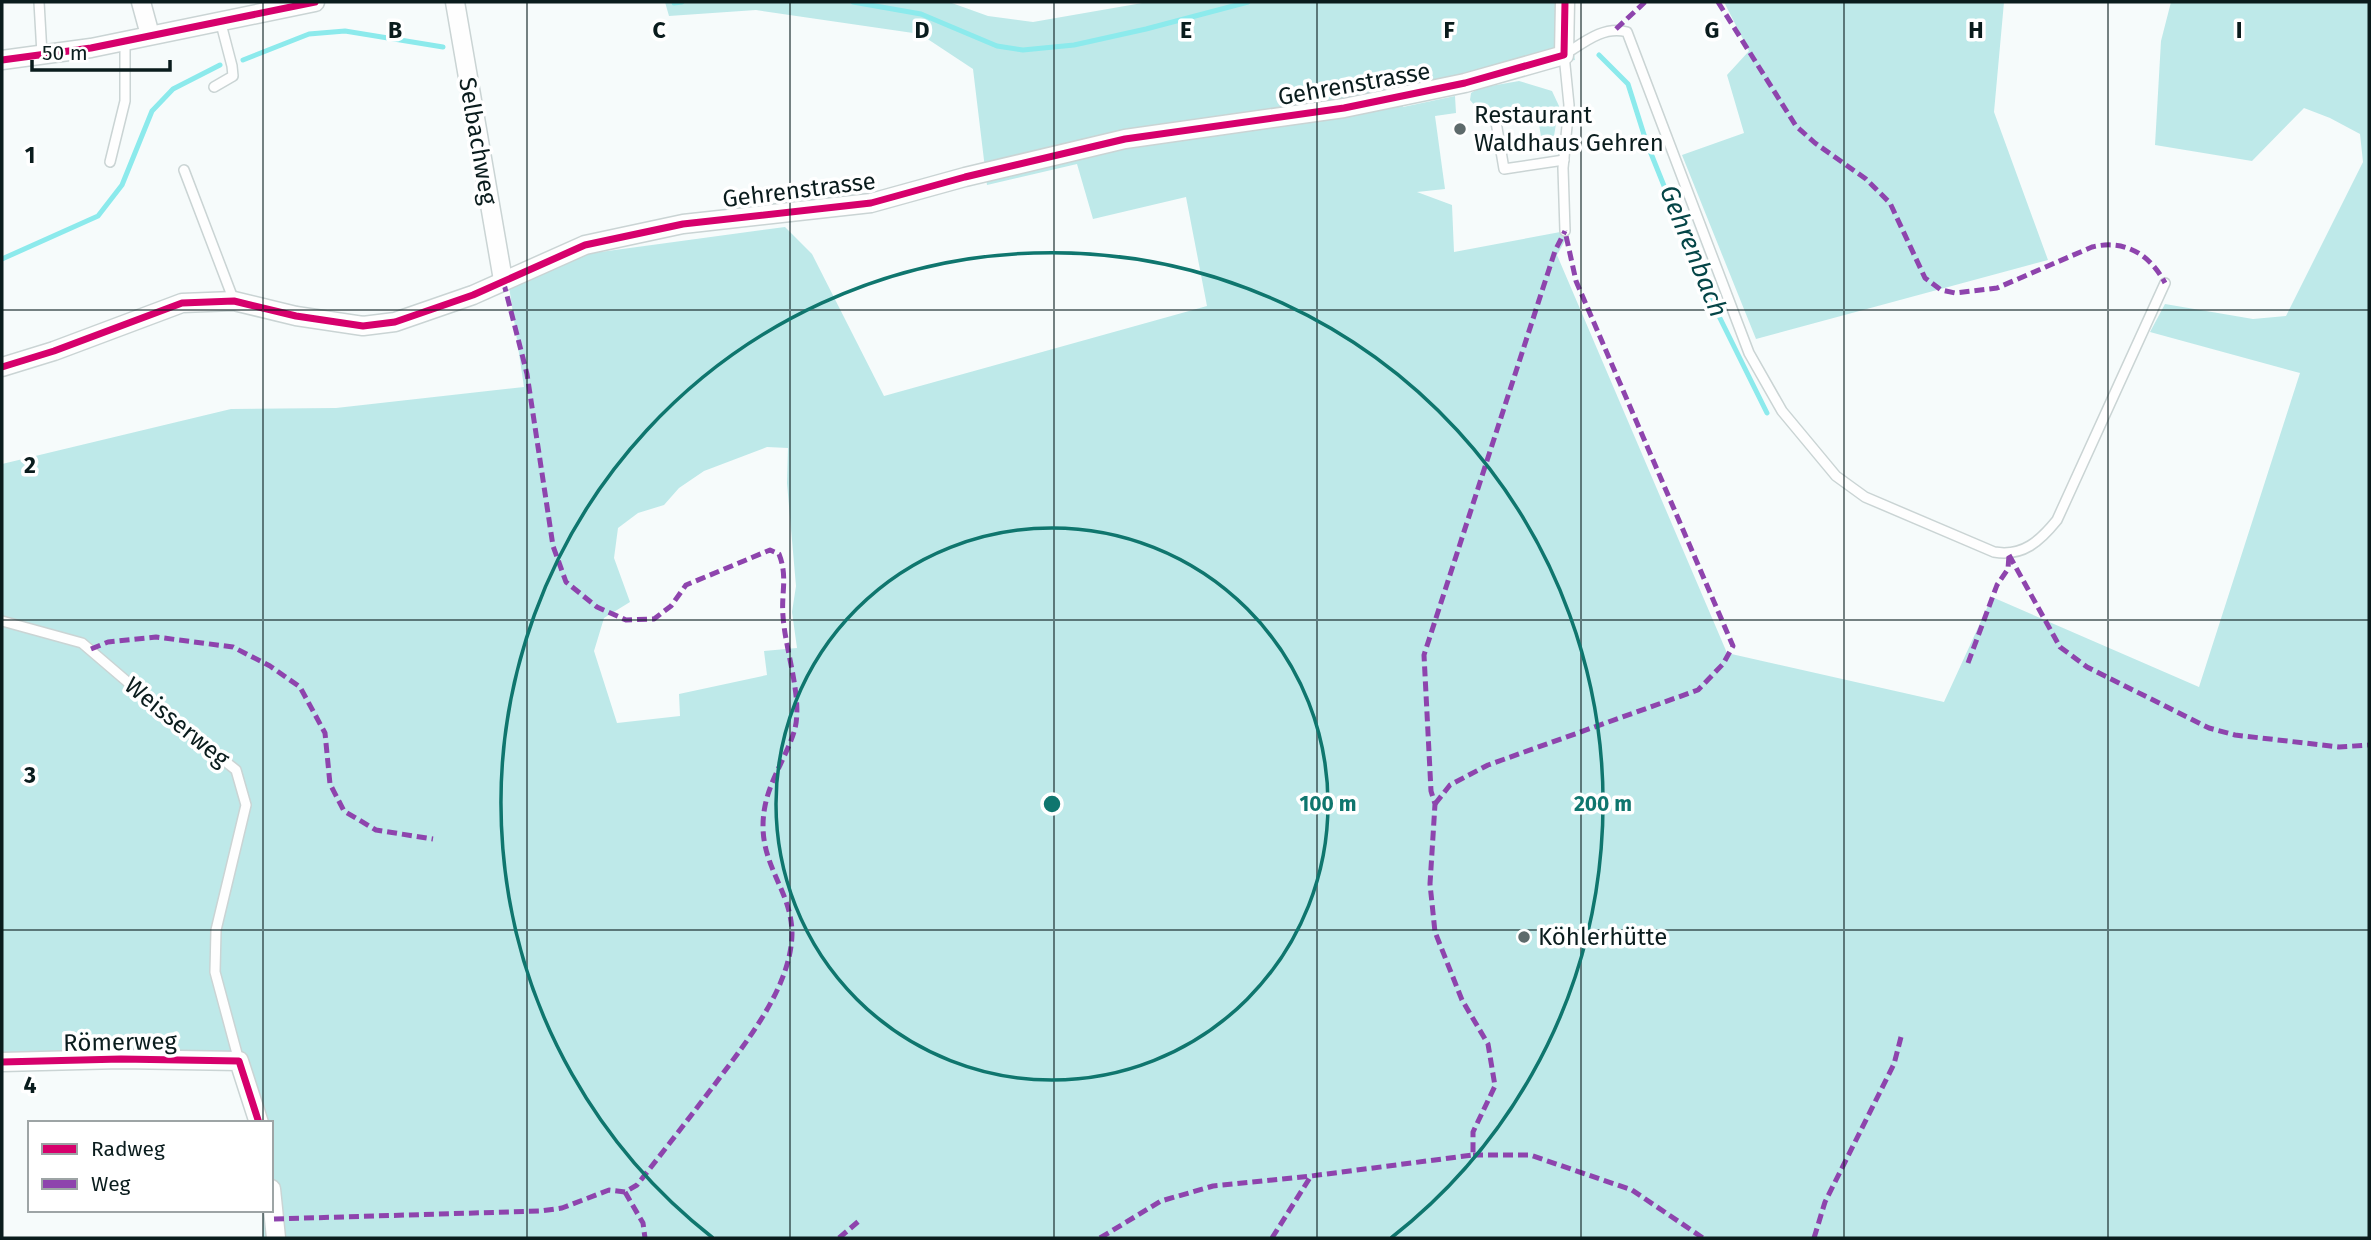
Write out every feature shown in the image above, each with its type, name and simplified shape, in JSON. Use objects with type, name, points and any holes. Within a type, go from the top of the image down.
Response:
[{"type":"street","points":[[141,2],[150,35]]},
{"type":"street","name":"Selbachweg","points":[[455,2],[503,280]]},
{"type":"street","points":[[1564,55],[1565,2]]},
{"type":"street","points":[[2,60],[91,48],[307,3]]},
{"type":"street","name":"Gehrenstrasse","points":[[2,367],[54,351],[182,303],[234,301],[296,316],[363,326],[395,322],[473,295],[598,242],[683,224],[871,203],[965,177],[1125,139],[1344,108],[1465,83],[1564,55]]},
{"type":"street","name":"Römerweg","points":[[2,1062],[121,1059],[239,1061]]},
{"type":"street","points":[[239,1061],[258,1121]]},
{"type":"street","points":[[273,1209],[276,1238]]},
{"type":"lane","points":[[39,2],[42,54]]},
{"type":"lane","points":[[214,87],[233,76],[220,20]]},
{"type":"lane","points":[[1565,231],[1564,160],[1569,105],[1564,55],[1607,30],[1627,32],[1749,353],[1782,411],[1836,476],[1865,497],[1994,552],[2009,555],[2033,545],[2057,520],[2165,283]]},
{"type":"lane","points":[[110,162],[125,101],[125,41]]},
{"type":"lane","points":[[1496,122],[1504,169],[1564,160]]},
{"type":"lane","points":[[184,170],[234,301]]},
{"type":"lane","name":"Weisserweg","points":[[2,621],[82,643],[236,770],[246,805],[216,930],[215,972],[239,1061]]},
{"type":"shaded area","points":[[665,2],[949,2],[988,16],[1033,22],[1148,2],[1565,2],[1575,60],[1400,89],[1403,107],[1455,96],[1456,113],[1435,116],[1445,189],[1417,192],[1452,205],[1454,252],[1571,230],[1557,255],[1727,653],[1944,702],[1992,597],[2199,687],[2300,373],[2150,332],[2165,304],[2253,319],[2286,316],[2363,162],[2360,134],[2304,108],[2252,161],[2155,145],[2161,41],[2171,2],[2369,2],[2369,1238],[263,1238],[263,1212],[273,1212],[273,1121],[251,1121],[235,1068],[142,1065],[2,1070],[2,464],[231,409],[336,408],[524,387],[507,273],[593,253],[785,227],[812,254],[884,396],[1207,306],[1186,197],[1093,219],[1077,164],[987,185],[973,69],[920,34],[756,10],[669,16]],"holes":[[[767,447],[788,448],[787,483],[796,586],[792,612],[797,648],[764,651],[767,675],[679,694],[680,716],[617,723],[594,651],[604,618],[630,602],[614,558],[618,528],[638,513],[664,505],[679,488],[704,471]]]},
{"type":"shaded area","points":[[1724,2],[2004,2],[1994,112],[2048,260],[1756,339],[1682,155],[1744,133],[1727,75],[1749,51]]},
{"type":"shaded area","points":[[1519,81],[1552,91],[1559,106],[1552,148],[1543,148],[1537,113],[1533,108],[1491,111],[1476,106],[1470,100],[1471,93],[1479,88]]},
{"type":"waterway","name":"Gehrenbach","points":[[674,3],[682,2]]},
{"type":"waterway","name":"Gehrenbach","points":[[853,2],[921,14],[997,46],[1023,50],[1074,45],[1248,2]]},
{"type":"waterway","name":"Gehrenbach","points":[[243,60],[309,34],[345,31],[443,47]]},
{"type":"waterway","name":"Gehrenbach","points":[[1599,55],[1628,84],[1646,141],[1705,288],[1767,413]]},
{"type":"waterway","name":"Gehrenbach","points":[[2,259],[98,216],[122,185],[152,111],[173,89],[220,65]]},
{"type":"marked path","points":[[1616,29],[1645,2]]},
{"type":"marked path","points":[[1718,2],[1796,126],[1866,179],[1890,203],[1925,278],[1941,290],[1955,293],[1997,288],[2092,247],[2104,245],[2135,251],[2152,264],[2165,283]]},
{"type":"marked path","points":[[1435,804],[1450,785],[1488,765],[1698,690],[1723,664],[1733,646],[1576,281],[1565,231]]},
{"type":"marked path","points":[[1100,1238],[1161,1201],[1213,1186],[1473,1155],[1473,1132],[1495,1086],[1488,1044],[1462,1000],[1435,932],[1430,884],[1435,804],[1431,791],[1424,655],[1555,251],[1565,231]]},
{"type":"marked path","points":[[274,1219],[541,1211],[562,1208],[609,1190],[625,1192],[637,1185],[751,1035],[774,996],[790,955],[790,917],[769,859],[763,826],[767,796],[791,741],[797,706],[784,629],[784,578],[779,554],[770,550],[686,585],[671,606],[654,619],[626,620],[597,607],[566,582],[553,546],[527,374],[503,280]]},
{"type":"marked path","points":[[2009,555],[2060,647],[2087,667],[2209,728],[2235,735],[2339,747],[2369,745]]},
{"type":"marked path","points":[[1968,663],[1997,585],[2008,569],[2009,555]]},
{"type":"marked path","points":[[91,649],[108,642],[156,637],[233,647],[270,666],[300,687],[325,733],[330,784],[344,811],[376,830],[433,839]]},
{"type":"marked path","points":[[1814,1238],[1825,1202],[1894,1064],[1901,1037]]},
{"type":"marked path","points":[[1473,1155],[1530,1155],[1632,1190],[1703,1238]]},
{"type":"marked path","points":[[1272,1238],[1311,1176]]},
{"type":"marked path","points":[[625,1192],[643,1223],[645,1238]]},
{"type":"marked path","points":[[839,1238],[860,1220]]},
{"type":"cycle path","points":[[2,60],[91,48],[315,2]]},
{"type":"cycle path","points":[[2,367],[54,351],[182,303],[234,301],[296,316],[363,326],[395,322],[473,295],[585,245],[683,224],[871,203],[965,177],[1125,139],[1344,108],[1465,83],[1564,55],[1565,2]]},
{"type":"cycle path","points":[[2,1062],[121,1059],[239,1061],[258,1121]]},
{"type":"place","name":"Restaurant Waldhaus Gehren","points":[[1460,129]]},
{"type":"place","name":"Köhlerhütte","points":[[1524,937]]}]
